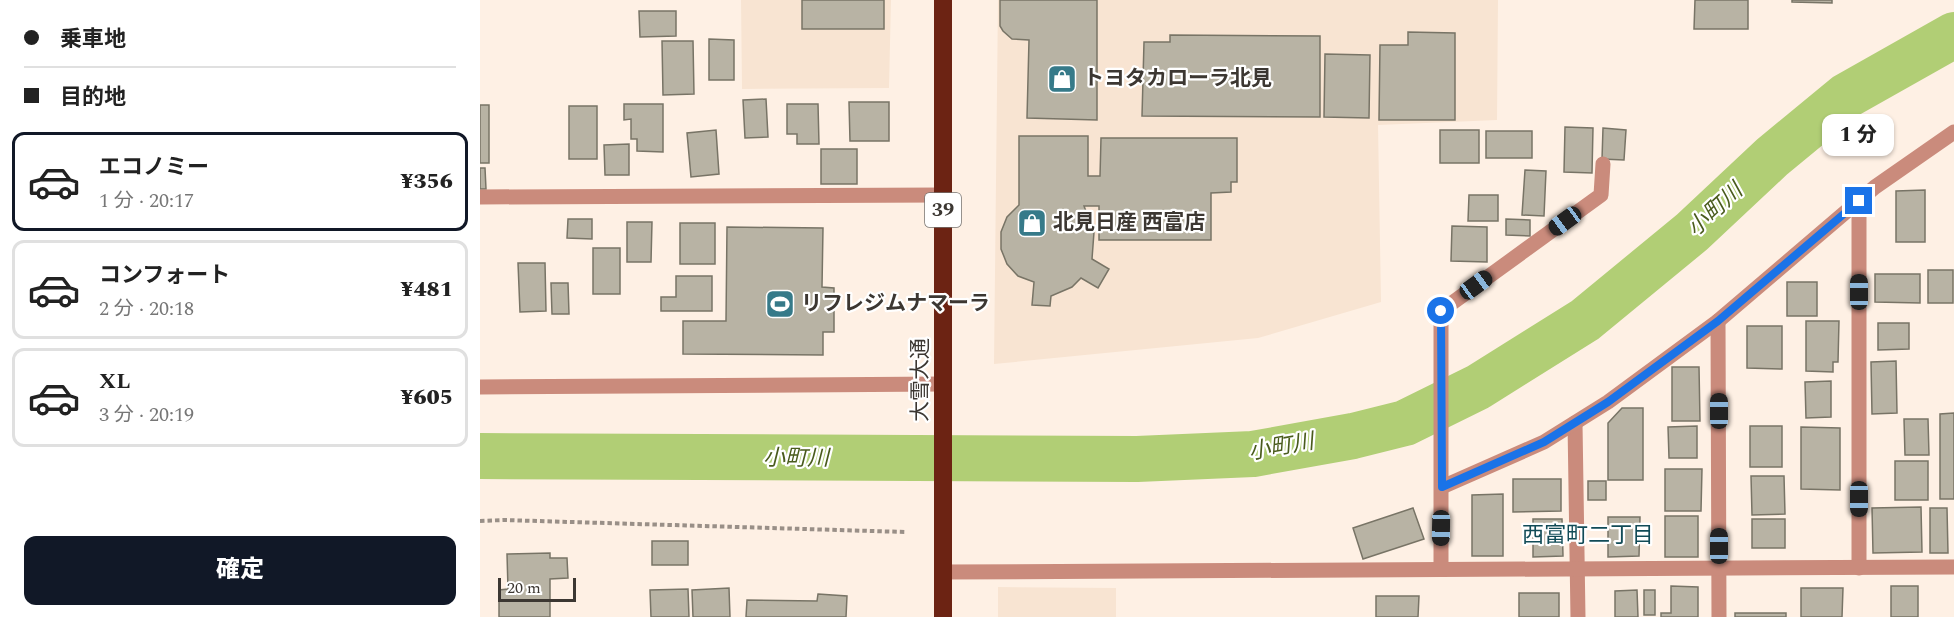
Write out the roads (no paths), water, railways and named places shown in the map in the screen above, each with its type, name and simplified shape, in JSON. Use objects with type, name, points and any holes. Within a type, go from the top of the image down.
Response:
[{"type":"highway","name":"大雪大通","points":[[943,0],[943,617]]},
{"type":"street","points":[[1442,479],[1544,442],[1575,423],[1718,321],[1859,201],[1954,132]]},
{"type":"street","points":[[1441,569],[1441,311],[1601,195],[1603,164]]},
{"type":"street","points":[[480,197],[943,195]]},
{"type":"street","points":[[1859,201],[1859,568]]},
{"type":"street","points":[[1718,321],[1719,617]]},
{"type":"street","points":[[480,387],[944,384]]},
{"type":"street","points":[[1575,423],[1578,617]]},
{"type":"street","points":[[943,572],[1954,567]]},
{"type":"waterway","name":"小町川","points":[[480,456],[1137,459],[1253,454],[1353,436],[1405,423],[1478,387],[1585,320],[1692,232],[1772,157],[1846,96],[1954,35]]},
{"type":"place","name":"トヨタカローラ北見","points":[[1062,79]]},
{"type":"place","name":"北見日産 西富店","points":[[1032,223]]},
{"type":"place","name":"リフレジムナマーラ","points":[[780,304]]},
{"type":"district","name":"西富町二丁目","points":[[1588,535]]}]
